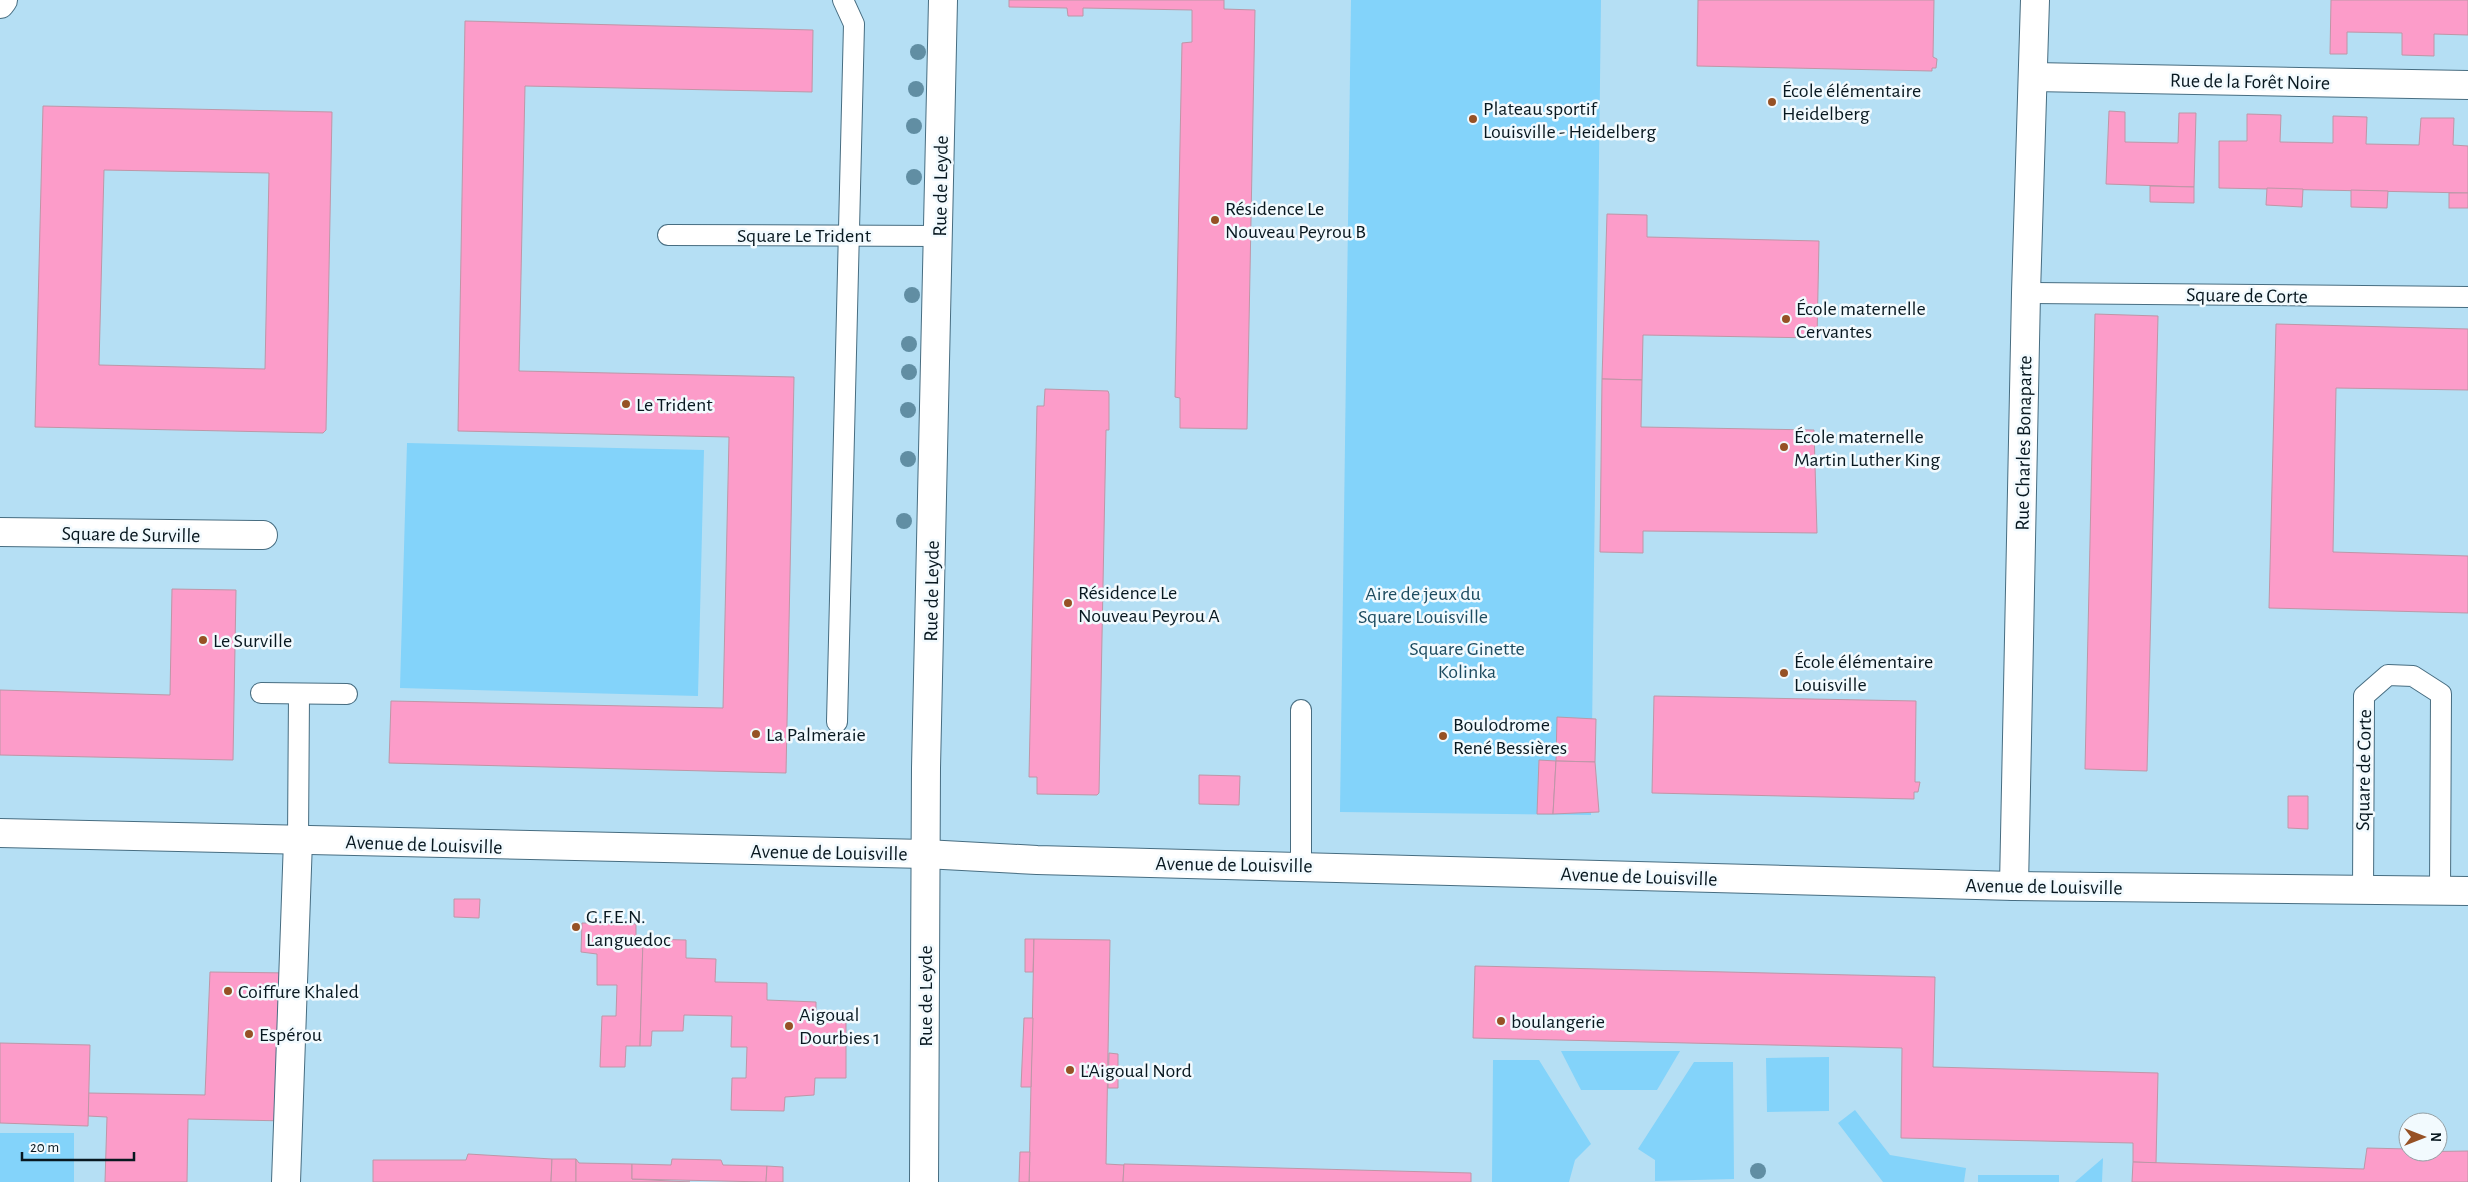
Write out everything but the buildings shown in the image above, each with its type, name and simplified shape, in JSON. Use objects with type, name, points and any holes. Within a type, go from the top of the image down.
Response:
[{"type":"street","points":[[0,4],[3,0]]},
{"type":"street","name":"Rue de Leyde","points":[[924,1182],[925,854],[943,0]]},
{"type":"street","name":"Rue Charles Bonaparte","points":[[2014,886],[2026,293],[2035,0]]},
{"type":"street","name":"Rue de la Forêt Noire","points":[[2033,77],[2468,85]]},
{"type":"street","name":"Square de Surville","points":[[0,532],[263,535]]},
{"type":"street","name":"Avenue de Louisville","points":[[0,833],[925,854],[1037,860],[2014,886],[2362,892],[2468,891]]},
{"type":"street","points":[[286,1182],[298,840]]},
{"type":"lane","points":[[836,722],[854,24],[844,0]]},
{"type":"lane","name":"Square Le Trident","points":[[668,235],[939,236]]},
{"type":"lane","name":"Square de Corte","points":[[2026,293],[2468,297]]},
{"type":"lane","name":"Square de Corte","points":[[2362,892],[2364,696],[2388,675],[2413,676],[2441,694],[2440,891]]},
{"type":"lane","points":[[261,693],[347,694]]},
{"type":"lane","points":[[298,840],[299,694]]},
{"type":"lane","points":[[1301,710],[1301,866]]},
{"type":"green space","name":"Square Ginette Kolinka","points":[[1351,0],[1601,0],[1591,815],[1340,812]]},
{"type":"green space","points":[[407,443],[704,450],[698,696],[400,688]]},
{"type":"green space","points":[[1561,1051],[1680,1051],[1657,1090],[1581,1090]]},
{"type":"green space","points":[[1829,1057],[1829,1111],[1767,1112],[1766,1058]]},
{"type":"green space","points":[[1493,1060],[1539,1060],[1591,1144],[1575,1160],[1569,1182],[1492,1182]]},
{"type":"green space","points":[[1694,1062],[1733,1062],[1734,1179],[1655,1181],[1655,1160],[1638,1149]]},
{"type":"green space","points":[[1855,1110],[1890,1155],[1966,1168],[1964,1182],[1883,1182],[1838,1123]]},
{"type":"green space","points":[[0,1133],[74,1133],[74,1182],[0,1182]]},
{"type":"green space","points":[[2103,1158],[2102,1182],[2075,1182]]},
{"type":"green space","points":[[1978,1175],[2059,1175],[2059,1182],[1978,1182]]},
{"type":"place","name":"École élémentaire Heidelberg","points":[[1772,102]]},
{"type":"place","name":"Plateau sportif Louisville - Heidelberg","points":[[1473,119]]},
{"type":"place","name":"Résidence Le Nouveau Peyrou B","points":[[1215,220]]},
{"type":"place","name":"École maternelle Cervantes","points":[[1786,319]]},
{"type":"place","name":"Le Trident","points":[[626,404]]},
{"type":"place","name":"École maternelle Martin Luther King","points":[[1784,447]]},
{"type":"place","name":"Résidence Le Nouveau Peyrou A","points":[[1068,603]]},
{"type":"place","name":"Le Surville","points":[[203,640]]},
{"type":"place","name":"École élémentaire Louisville","points":[[1784,673]]},
{"type":"place","name":"La Palmeraie","points":[[756,734]]},
{"type":"place","name":"Boulodrome René Bessières","points":[[1443,736]]},
{"type":"place","name":"G.F.E.N. Languedoc","points":[[576,927]]},
{"type":"place","name":"Coiffure Khaled","points":[[228,991]]},
{"type":"place","name":"boulangerie","points":[[1501,1021]]},
{"type":"place","name":"Aigoual Dourbies 1","points":[[789,1026]]},
{"type":"place","name":"Espérou","points":[[249,1034]]},
{"type":"place","name":"L'Aigoual Nord","points":[[1070,1070]]},
{"type":"park label","name":"Aire de jeux du Square Louisville","points":[[1423,604]]}]
